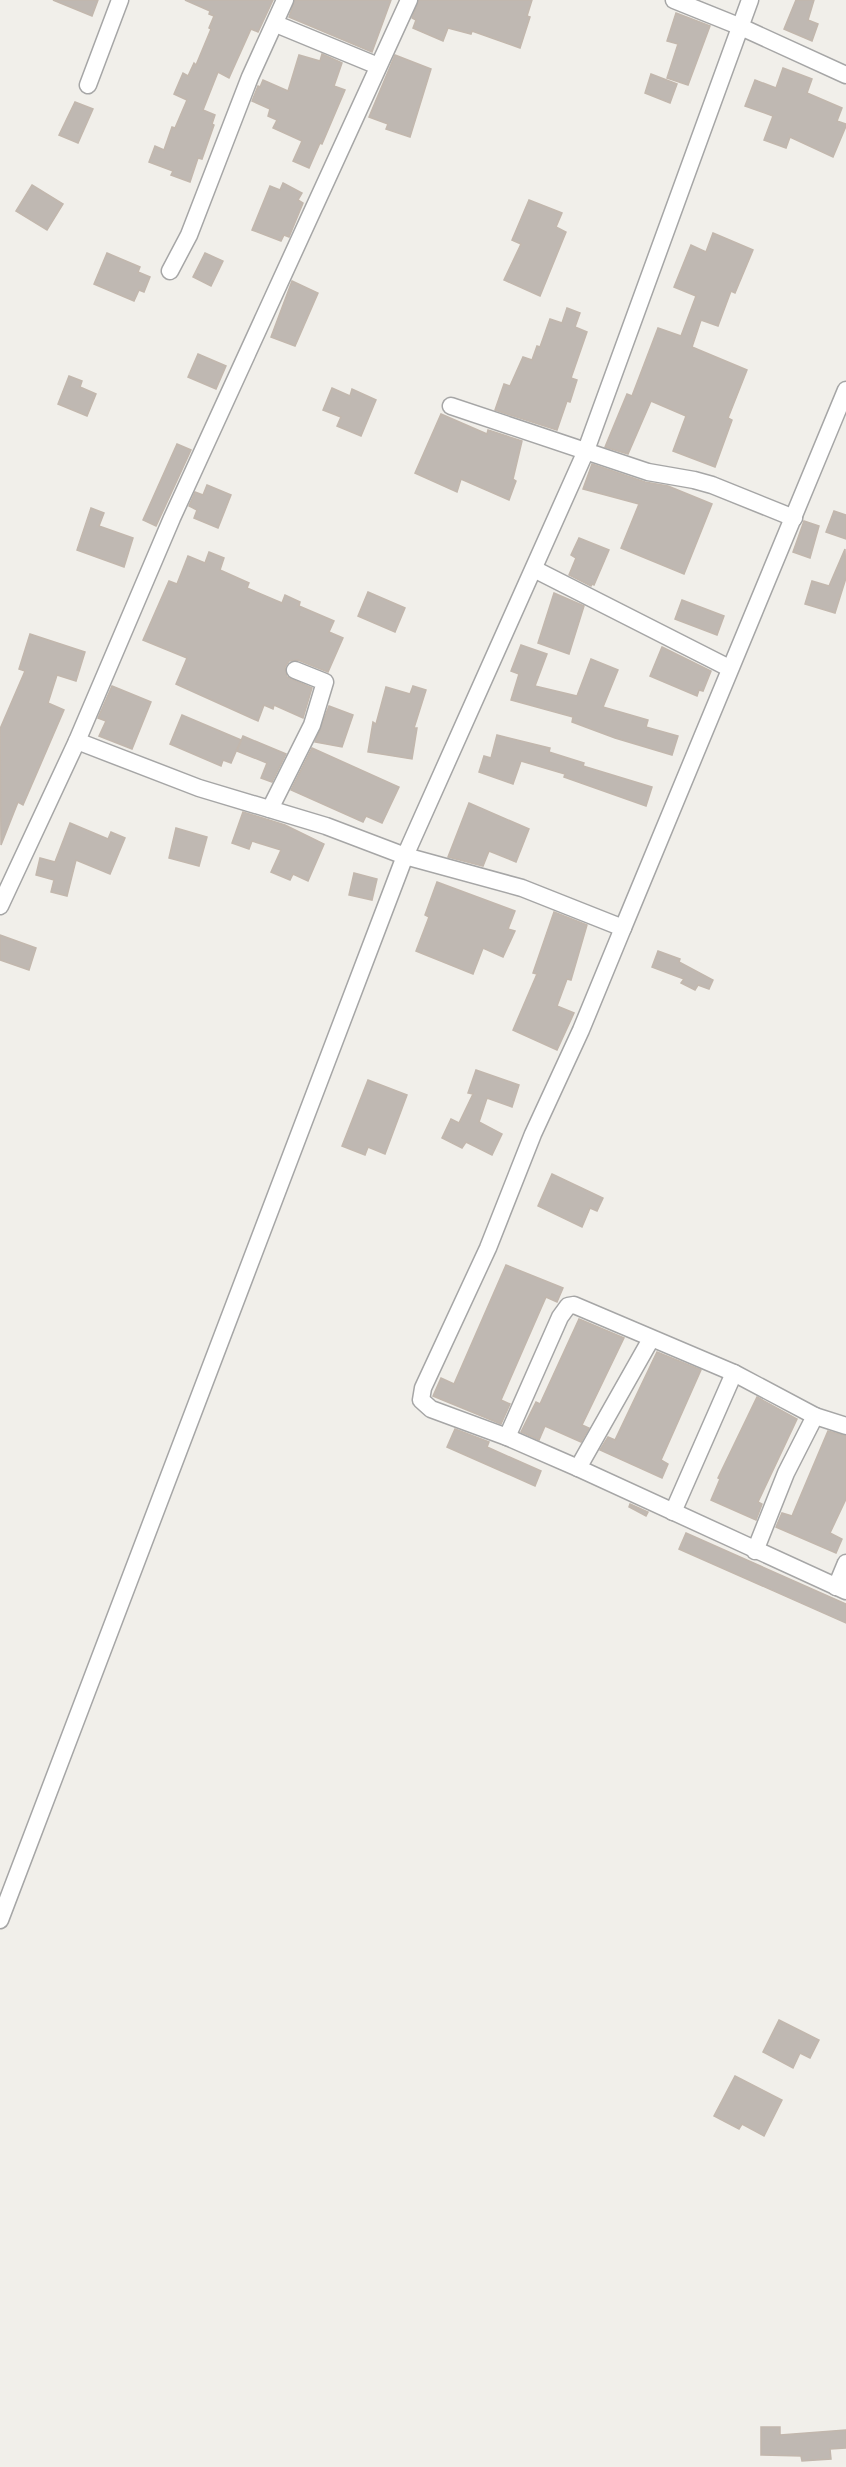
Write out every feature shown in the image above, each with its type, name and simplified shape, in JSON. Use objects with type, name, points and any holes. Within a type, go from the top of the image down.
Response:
[{"type":"street","points":[[88,85],[120,0]]},
{"type":"street","points":[[170,271],[189,235],[250,77],[285,0]]},
{"type":"street","points":[[0,906],[77,741],[172,518],[409,0]]},
{"type":"street","points":[[674,0],[741,27],[846,75]]},
{"type":"street","points":[[0,1920],[405,856],[585,453],[750,0]]},
{"type":"street","points":[[276,24],[378,66]]},
{"type":"street","points":[[846,390],[581,1030],[533,1134],[488,1248],[421,1394],[423,1402],[432,1409],[507,1437],[578,1468],[841,1589],[846,1563]]},
{"type":"street","points":[[451,406],[585,453],[627,463],[648,472],[694,480],[738,494],[794,518]]},
{"type":"street","points":[[534,568],[729,668]]},
{"type":"street","points":[[270,809],[312,725],[326,682],[295,669]]},
{"type":"street","points":[[77,741],[200,788],[326,826],[405,856],[522,888],[622,928]]},
{"type":"street","points":[[507,1437],[560,1317],[568,1306],[582,1308],[734,1373],[815,1416],[846,1426]]},
{"type":"street","points":[[578,1468],[651,1339]]},
{"type":"street","points":[[674,1512],[734,1373]]},
{"type":"street","points":[[755,1551],[786,1473],[815,1416]]},
{"type":"building","points":[[53,0],[98,0],[92,16]]},
{"type":"building","points":[[185,0],[273,0],[258,32],[251,29],[229,78],[218,72],[203,110],[215,115],[212,124],[214,125],[202,159],[198,158],[190,182],[171,175],[173,171],[149,162],[155,146],[164,150],[172,127],[175,128],[187,100],[174,94],[183,73],[188,76],[194,63],[196,65],[214,16],[209,14],[210,11]]},
{"type":"building","points":[[295,0],[391,0],[372,52],[289,17]]},
{"type":"building","points":[[419,0],[532,0],[527,16],[530,17],[520,48],[472,31],[471,34],[448,28],[443,41],[413,28],[416,20],[412,18]]},
{"type":"building","points":[[796,0],[814,0],[808,20],[818,24],[812,41],[784,29]]},
{"type":"building","points":[[676,13],[710,26],[688,85],[667,78],[678,44],[667,41]]},
{"type":"building","points":[[322,54],[342,63],[334,86],[345,90],[309,168],[293,161],[302,141],[273,128],[277,120],[268,116],[270,109],[252,101],[263,80],[288,91],[299,55],[320,61]]},
{"type":"building","points":[[395,55],[431,69],[410,137],[386,129],[388,124],[369,117]]},
{"type":"building","points":[[783,68],[812,79],[807,93],[842,108],[837,121],[846,126],[833,157],[790,137],[786,148],[764,140],[773,116],[745,106],[755,80],[776,88]]},
{"type":"building","points":[[651,74],[677,84],[670,103],[645,93]]},
{"type":"building","points":[[75,102],[93,109],[78,143],[59,135]]},
{"type":"building","points":[[283,183],[302,193],[298,200],[303,203],[289,237],[284,235],[281,241],[252,230],[270,186],[280,190]]},
{"type":"building","points":[[32,185],[63,204],[47,230],[16,211]]},
{"type":"building","points":[[529,200],[562,213],[556,227],[566,232],[540,296],[504,280],[521,244],[512,240]]},
{"type":"building","points":[[713,233],[753,250],[735,293],[731,291],[718,326],[701,320],[692,347],[747,370],[728,418],[732,420],[715,467],[673,451],[686,416],[651,401],[628,454],[605,447],[627,394],[632,396],[658,328],[681,336],[696,296],[674,287],[691,245],[706,252]]},
{"type":"building","points":[[107,253],[140,267],[138,272],[150,277],[144,292],[139,290],[134,301],[94,284]]},
{"type":"building","points":[[205,253],[223,261],[211,286],[193,277]]},
{"type":"building","points":[[292,281],[318,293],[295,346],[271,337]]},
{"type":"building","points":[[567,308],[580,313],[575,327],[587,332],[571,378],[577,380],[557,430],[495,410],[504,384],[510,386],[523,357],[532,360],[537,346],[540,347],[550,319],[562,323]]},
{"type":"building","points":[[198,354],[226,366],[216,389],[188,377]]},
{"type":"building","points":[[69,376],[82,381],[80,387],[96,394],[87,416],[58,404]]},
{"type":"building","points":[[332,388],[350,396],[352,389],[376,400],[361,436],[337,426],[341,417],[323,410]]},
{"type":"building","points":[[441,414],[487,434],[488,430],[522,441],[513,479],[516,481],[509,500],[461,479],[457,492],[415,473]]},
{"type":"building","points":[[177,444],[191,450],[156,526],[143,520]]},
{"type":"building","points":[[592,464],[645,482],[668,486],[712,504],[684,574],[621,548],[639,504],[583,489]]},
{"type":"building","points":[[207,485],[231,495],[218,528],[194,518],[197,510],[189,506],[195,492],[203,495]]},
{"type":"building","points":[[91,508],[104,513],[99,526],[133,538],[124,567],[77,550]]},
{"type":"building","points":[[834,511],[846,515],[846,539],[826,532]]},
{"type":"building","points":[[804,521],[819,526],[810,558],[793,552]]},
{"type":"building","points":[[579,538],[609,550],[594,585],[591,586],[569,575],[576,558],[571,555]]},
{"type":"building","points":[[845,549],[846,578],[835,613],[805,604],[812,581],[829,586]]},
{"type":"building","points":[[209,552],[224,558],[220,570],[249,583],[247,588],[282,603],[285,595],[300,602],[299,606],[334,621],[329,632],[343,638],[328,672],[298,660],[289,661],[285,667],[287,677],[312,688],[303,718],[274,705],[273,709],[264,705],[258,721],[176,684],[187,658],[143,640],[169,581],[177,584],[188,556],[205,563]]},
{"type":"building","points":[[368,592],[405,608],[395,632],[358,616]]},
{"type":"building","points":[[554,593],[584,606],[569,654],[538,643]]},
{"type":"building","points":[[682,600],[724,616],[717,635],[675,619]]},
{"type":"building","points":[[30,634],[85,652],[76,681],[57,675],[48,703],[64,710],[23,805],[18,802],[1,845],[0,729],[25,671],[19,669]]},
{"type":"building","points":[[521,645],[547,654],[535,686],[577,696],[591,659],[618,670],[603,707],[648,720],[646,727],[678,736],[672,755],[572,722],[573,717],[511,700],[519,674],[511,671]]},
{"type":"building","points":[[662,647],[711,671],[703,691],[699,690],[697,696],[650,676]]},
{"type":"building","points":[[112,686],[151,702],[132,749],[99,736],[106,721],[98,718]]},
{"type":"building","points":[[413,686],[426,690],[414,728],[417,728],[412,759],[368,752],[373,722],[376,724],[386,687],[410,694]]},
{"type":"building","points":[[329,706],[353,715],[342,747],[315,742]]},
{"type":"building","points":[[182,715],[241,740],[231,763],[223,760],[221,766],[170,744]]},
{"type":"building","points":[[497,735],[550,748],[549,752],[584,763],[583,766],[652,787],[646,806],[564,777],[565,774],[521,761],[513,784],[479,772],[484,756],[491,758]]},
{"type":"building","points":[[243,736],[286,754],[272,782],[261,778],[267,763],[237,751]]},
{"type":"building","points":[[312,748],[399,787],[382,823],[366,816],[363,822],[291,790]]},
{"type":"building","points":[[469,803],[529,829],[516,862],[489,851],[483,866],[448,857]]},
{"type":"building","points":[[243,812],[285,825],[324,844],[308,881],[293,874],[290,880],[271,872],[281,850],[252,841],[249,849],[232,843]]},
{"type":"building","points":[[70,823],[108,839],[111,832],[125,838],[110,874],[76,860],[67,896],[51,892],[54,880],[36,875],[40,858],[55,862]]},
{"type":"building","points":[[176,828],[207,837],[199,866],[169,858]]},
{"type":"building","points":[[354,873],[377,879],[372,900],[349,895]]},
{"type":"building","points":[[437,882],[515,911],[508,929],[515,931],[503,957],[483,948],[473,974],[416,951],[429,917],[425,915]]},
{"type":"building","points":[[554,912],[587,925],[571,980],[567,979],[557,1006],[574,1013],[557,1050],[513,1030],[537,974],[533,973]]},
{"type":"building","points":[[0,935],[36,948],[29,970],[0,960]]},
{"type":"building","points":[[658,951],[680,959],[679,962],[713,980],[709,989],[698,985],[695,990],[681,983],[684,979],[652,967]]},
{"type":"building","points":[[476,1070],[519,1085],[512,1107],[487,1098],[479,1122],[502,1134],[492,1155],[466,1142],[462,1148],[442,1138],[451,1119],[459,1123],[473,1094],[468,1093]]},
{"type":"building","points":[[368,1080],[407,1095],[385,1154],[368,1147],[365,1155],[342,1146]]},
{"type":"building","points":[[552,1174],[603,1198],[597,1211],[590,1208],[582,1227],[538,1206]]},
{"type":"building","points":[[506,1265],[563,1288],[557,1302],[546,1297],[501,1400],[510,1404],[501,1424],[433,1396],[441,1378],[454,1384]]},
{"type":"building","points":[[579,1319],[624,1338],[582,1425],[589,1428],[581,1442],[545,1426],[539,1440],[521,1432],[536,1402],[540,1404]]},
{"type":"building","points":[[657,1352],[701,1370],[661,1460],[668,1464],[662,1478],[600,1450],[608,1437],[615,1440]]},
{"type":"building","points":[[757,1397],[797,1419],[758,1502],[762,1504],[756,1520],[711,1500],[720,1479],[718,1478]]},
{"type":"building","points":[[455,1429],[489,1442],[487,1447],[541,1471],[535,1486],[447,1447]]},
{"type":"building","points":[[828,1431],[846,1436],[846,1499],[830,1533],[842,1539],[836,1553],[776,1527],[782,1513],[792,1516]]},
{"type":"building","points":[[630,1504],[648,1512],[646,1516],[629,1507]]},
{"type":"building","points":[[686,1533],[846,1604],[846,1623],[679,1549]]},
{"type":"building","points":[[779,2020],[819,2040],[810,2058],[800,2053],[793,2068],[763,2052]]},
{"type":"building","points":[[735,2076],[782,2100],[764,2136],[742,2124],[739,2129],[714,2116]]},
{"type":"building","points":[[761,2427],[780,2427],[780,2435],[846,2430],[846,2448],[830,2449],[831,2459],[802,2461],[801,2456],[761,2455]]}]
